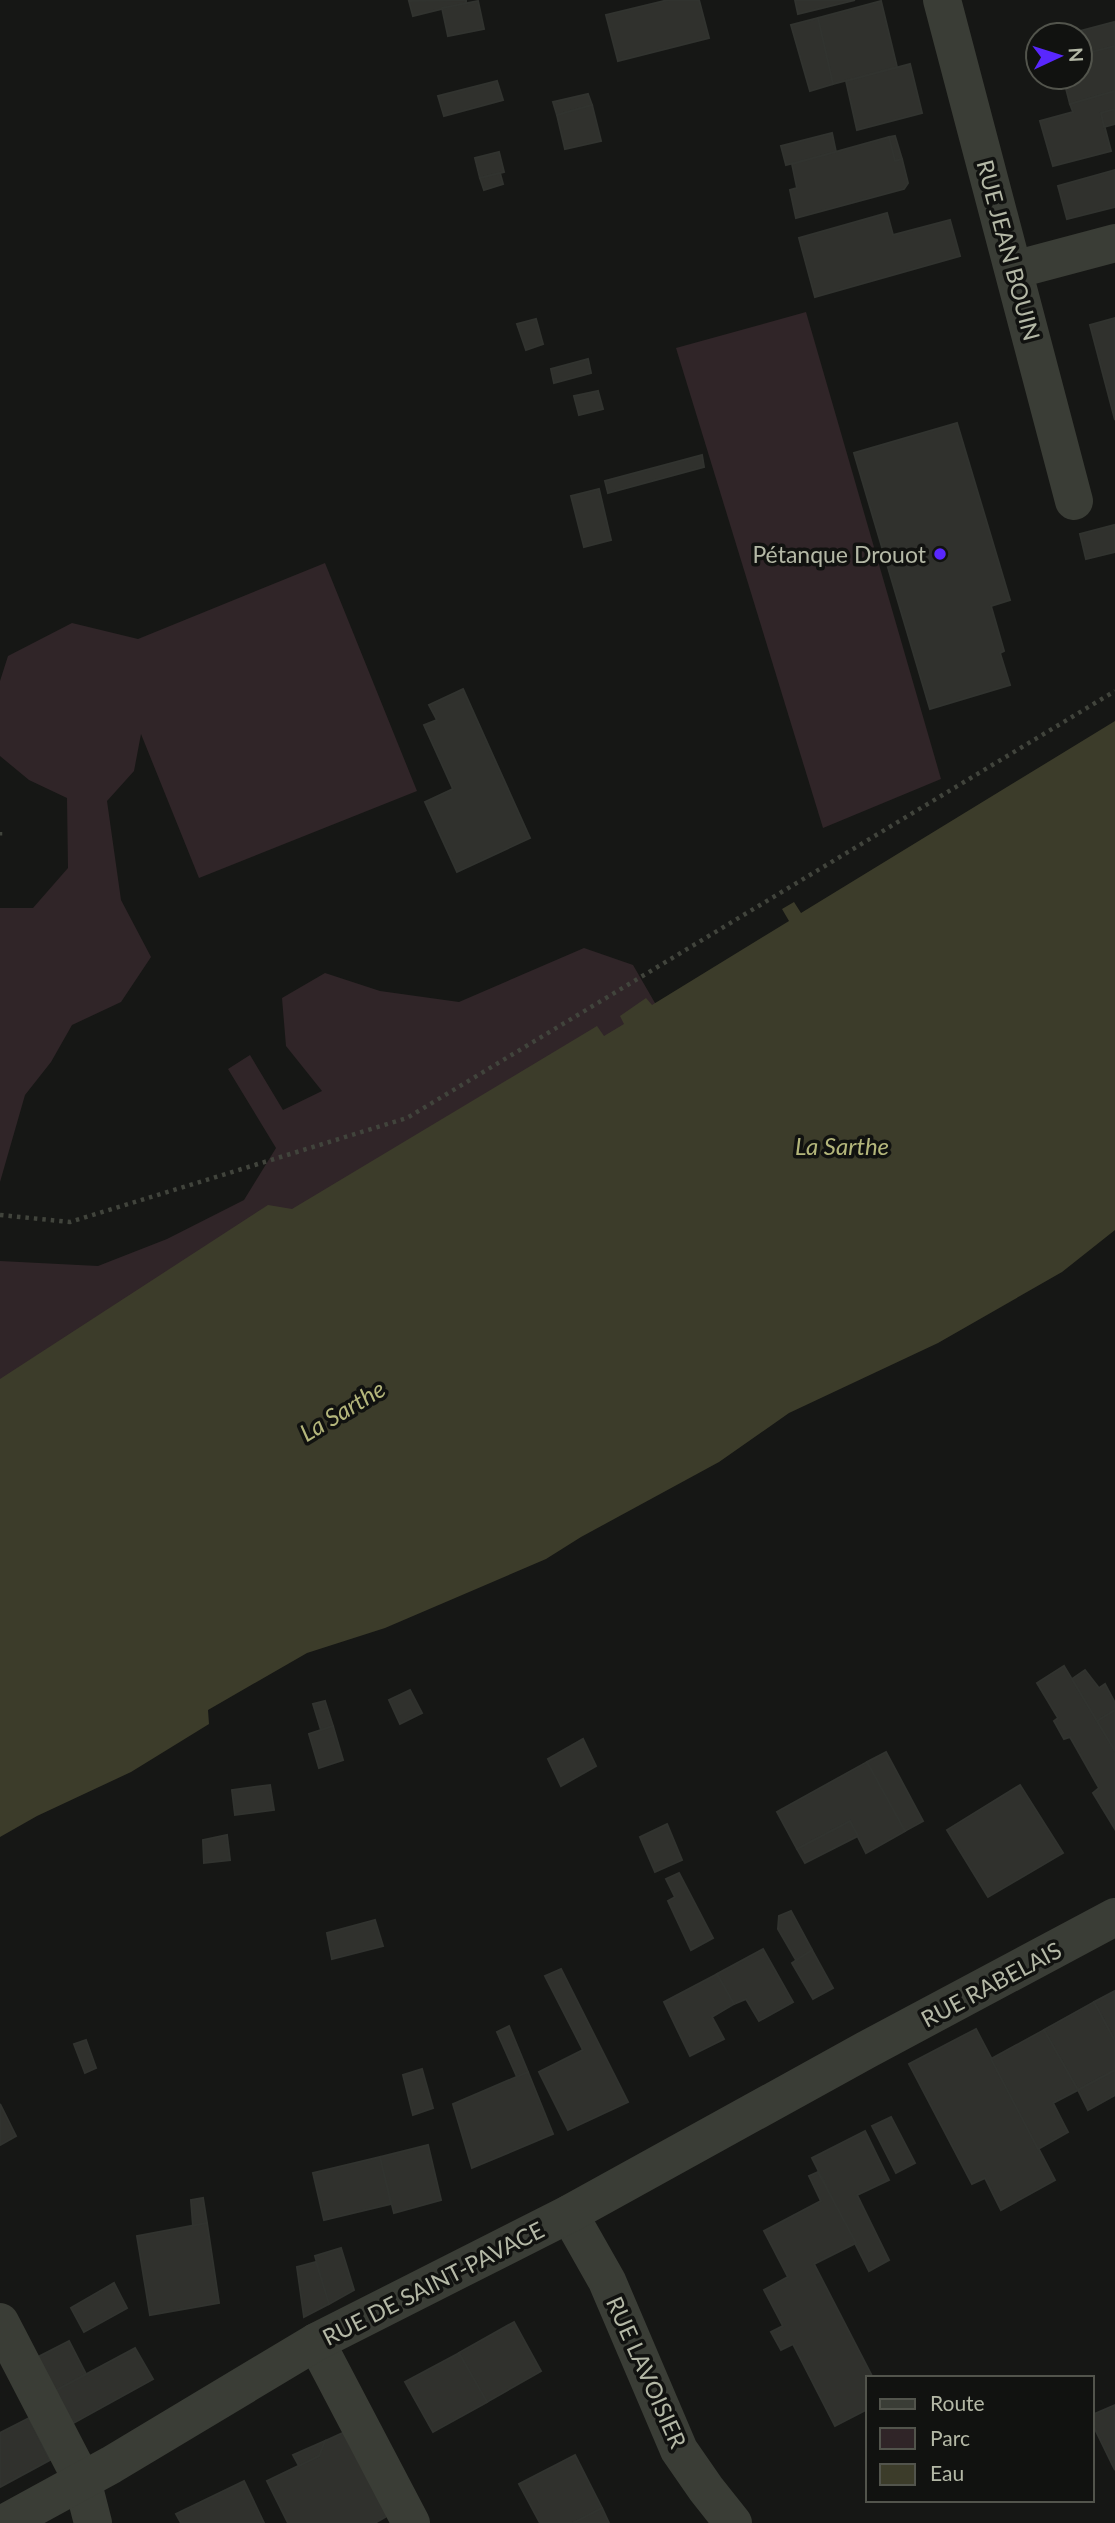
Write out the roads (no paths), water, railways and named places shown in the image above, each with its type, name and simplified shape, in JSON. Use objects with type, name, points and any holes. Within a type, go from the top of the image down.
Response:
[{"type":"street","name":"RUE JEAN BOUIN","points":[[942,0],[1074,501]]},
{"type":"street","points":[[1014,270],[1115,243]]},
{"type":"street","name":"RUE RABELAIS","points":[[866,2050],[1115,1917]]},
{"type":"street","name":"RUE DE SAINT-PAVACE","points":[[5,2523],[316,2342],[569,2214],[866,2050]]},
{"type":"street","name":"RUE LAVOISIER","points":[[569,2214],[607,2281],[679,2450],[733,2523]]},
{"type":"street","points":[[0,2322],[82,2480],[93,2523]]},
{"type":"street","points":[[316,2342],[411,2523]]},
{"type":"water","name":"La Sarthe","points":[[1115,721],[1115,1230],[1062,1272],[938,1343],[789,1413],[719,1462],[546,1559],[385,1628],[307,1653],[208,1710],[209,1724],[131,1772],[37,1816],[0,1837],[0,1379],[268,1205],[292,1209],[597,1026],[604,1036],[624,1024],[620,1016],[646,998],[652,1005],[789,921],[782,909],[794,902],[801,913]]},
{"type":"place","name":"Pétanque Drouot","points":[[940,554]]}]
